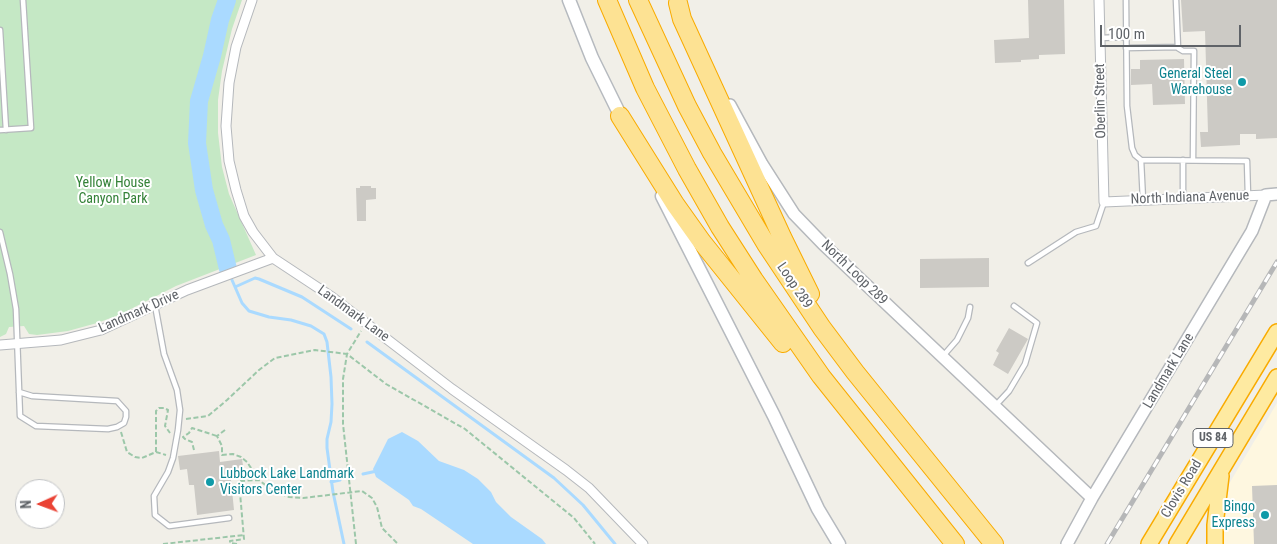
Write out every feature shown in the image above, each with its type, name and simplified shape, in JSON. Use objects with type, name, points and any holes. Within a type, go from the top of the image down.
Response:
[{"type":"highway","points":[[606,0],[645,88],[687,169],[720,227],[754,280],[804,353],[955,544]]},
{"type":"highway","name":"Loop 289","points":[[638,0],[687,106],[739,200],[795,288],[855,372],[994,544]]},
{"type":"highway","points":[[677,2],[682,19],[782,237],[817,309],[855,372]]},
{"type":"highway","points":[[620,116],[675,204],[702,242],[810,374],[878,448]]},
{"type":"highway","name":"Clovis Road","points":[[1155,542],[1277,332]]},
{"type":"highway","name":"Clovis Road","points":[[1177,544],[1277,377]]},
{"type":"highway","points":[[1216,544],[1215,525],[1222,469]]},
{"type":"main road","points":[[569,0],[592,58],[620,116],[774,416],[818,509],[839,544]]},
{"type":"street","name":"Landmark Lane","points":[[252,0],[236,47],[226,109],[227,144],[236,190],[244,216],[253,232],[273,258],[332,297],[452,389],[566,470],[595,494],[643,544]]},
{"type":"street","name":"Oberlin Street","points":[[1099,0],[1104,202]]},
{"type":"street","name":"North Loop 289","points":[[677,2],[687,17],[762,164],[794,214],[823,244],[1092,498]]},
{"type":"street","name":"Landmark Lane","points":[[1067,544],[1092,498],[1252,231],[1271,195]]},
{"type":"street","name":"North Indiana Avenue","points":[[1104,202],[1271,195]]},
{"type":"street","name":"Landmark Drive","points":[[0,345],[61,340],[86,335],[113,326],[187,290],[273,258]]},
{"type":"lane","points":[[0,130],[31,128],[23,0]]},
{"type":"lane","points":[[1126,0],[1127,106],[1132,148],[1138,159],[1247,161],[1248,196]]},
{"type":"lane","points":[[1176,0],[1179,50],[1194,51],[1193,160]]},
{"type":"lane","points":[[0,30],[6,130]]},
{"type":"lane","points":[[1100,38],[1126,37]]},
{"type":"lane","points":[[1126,48],[1178,47]]},
{"type":"lane","points":[[1141,160],[1143,200]]},
{"type":"lane","points":[[1183,160],[1183,198]]},
{"type":"lane","points":[[1028,263],[1076,232],[1096,226],[1104,202]]},
{"type":"lane","points":[[0,232],[16,309],[18,344],[19,392],[20,416],[36,426],[108,429],[124,423],[126,411],[117,401],[32,396],[19,392]]},
{"type":"lane","points":[[155,305],[164,354],[177,390],[180,410],[176,446],[168,472],[154,496],[155,515],[169,526],[229,518]]},
{"type":"lane","points":[[995,406],[1009,391],[1025,364],[1037,323],[1014,306]]},
{"type":"lane","points":[[942,357],[957,340],[968,318],[970,307]]},
{"type":"path","points":[[356,544],[343,424],[343,379],[347,354],[367,324]]},
{"type":"path","points":[[179,420],[208,416],[275,358],[315,350],[347,354],[386,384],[465,429],[574,518],[594,544]]},
{"type":"path","points":[[156,452],[156,411],[159,408],[168,410],[165,426],[170,433],[170,439]]},
{"type":"path","points":[[119,426],[127,452],[134,457],[142,458],[156,452],[167,456],[169,450]]},
{"type":"path","points":[[194,450],[192,442],[185,440],[183,436],[189,433],[192,428],[217,436],[222,446],[222,455],[233,454],[241,457],[247,462],[259,480],[273,491],[289,497],[303,498],[362,491],[372,498],[377,507],[382,528],[398,544]]},
{"type":"path","points":[[217,436],[225,430]]},
{"type":"path","points":[[237,544],[230,543],[230,540],[244,539],[239,481],[259,480]]},
{"type":"path","points":[[163,544],[243,535]]},
{"type":"shaded area","name":"Bingo Express","points":[[1277,403],[1277,544],[1219,544],[1226,489]]},
{"type":"green space","name":"Yellow House Canyon Park","points":[[0,0],[242,0],[232,29],[222,71],[218,100],[218,133],[222,167],[229,194],[256,255],[176,286],[119,315],[97,323],[68,331],[37,335],[29,334],[24,326],[9,327],[6,334],[0,337]]},
{"type":"water","points":[[402,432],[418,441],[439,461],[464,470],[478,479],[511,517],[542,539],[546,544],[473,544],[421,509],[413,506],[409,500],[376,477],[373,469],[388,439]]},
{"type":"building","points":[[1028,0],[1064,0],[1065,54],[1039,55],[1039,59],[1021,60],[1021,62],[995,63],[994,40],[1029,38]]},
{"type":"building","name":"General Steel Warehouse","points":[[1181,0],[1277,0],[1277,138],[1256,139],[1256,134],[1240,134],[1240,145],[1201,147],[1200,132],[1208,132],[1205,31],[1183,32]]},
{"type":"building","points":[[1184,59],[1185,104],[1153,105],[1152,84],[1131,85],[1131,69],[1140,69],[1140,60]]},
{"type":"building","points":[[360,186],[376,188],[376,199],[366,200],[366,221],[357,221],[356,188],[360,188]]},
{"type":"building","points":[[989,258],[989,287],[920,288],[920,259]]},
{"type":"building","points":[[1009,328],[1028,339],[1008,374],[993,365],[999,353],[996,351]]},
{"type":"building","name":"Lubbock Lake Landmark Visitors Center","points":[[219,451],[220,462],[242,459],[245,478],[231,480],[234,510],[197,515],[194,485],[189,485],[187,469],[180,470],[178,456]]},
{"type":"building","name":"Bingo Express","points":[[1277,485],[1277,544],[1254,544],[1252,486]]},
{"type":"waterway","points":[[227,0],[199,101],[197,143],[204,190],[214,225],[221,240],[228,269]]},
{"type":"waterway","points":[[235,287],[255,278],[259,279],[302,297],[351,329]]},
{"type":"waterway","points":[[232,280],[242,303],[249,311],[311,326],[324,334],[327,342],[332,404],[327,448],[333,492],[344,544]]},
{"type":"waterway","points":[[367,342],[554,478],[583,505],[615,544]]},
{"type":"waterway","points":[[363,474],[377,471]]},
{"type":"waterway","points":[[331,482],[340,480]]},
{"type":"railway","points":[[1107,544],[1277,262]]},
{"type":"place","name":"General Steel Warehouse","points":[[1242,82]]},
{"type":"place","name":"Lubbock Lake Landmark Visitors Center","points":[[210,482]]},
{"type":"place","name":"Bingo Express","points":[[1265,515]]}]
